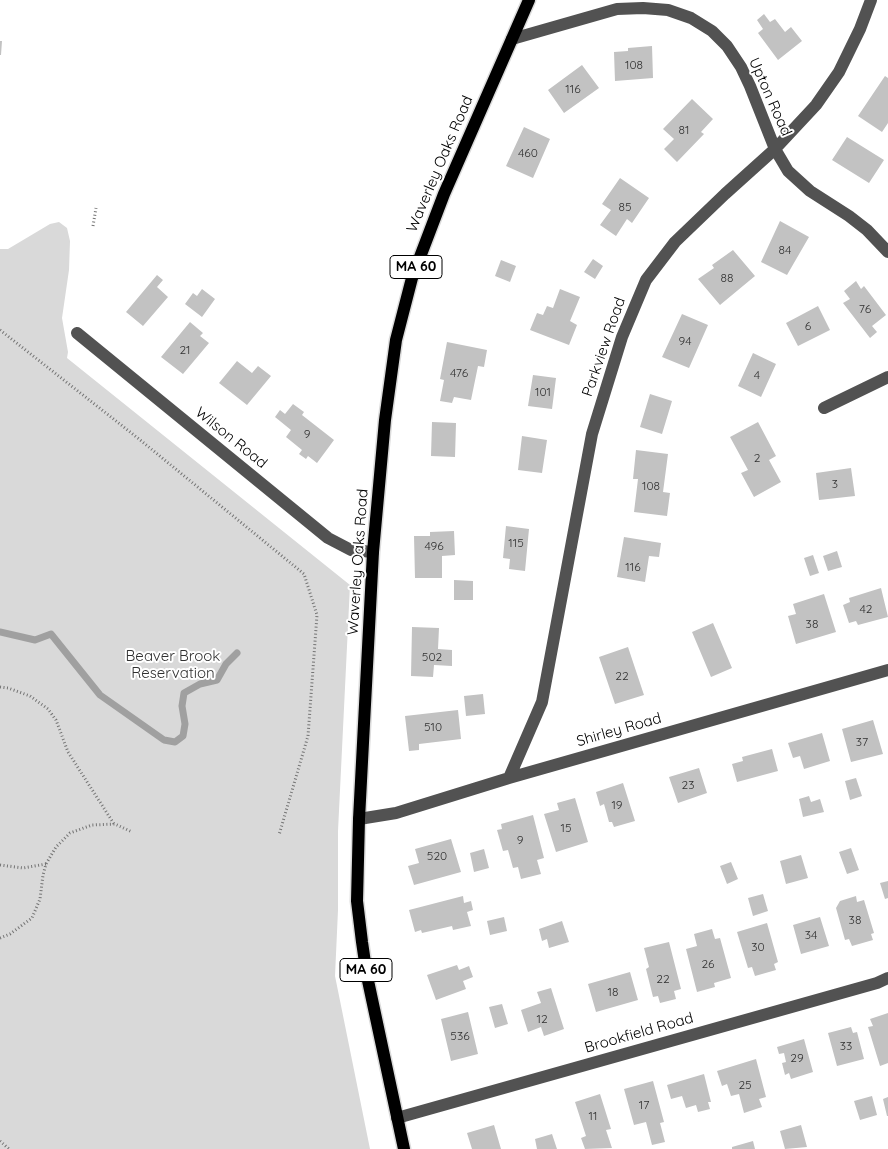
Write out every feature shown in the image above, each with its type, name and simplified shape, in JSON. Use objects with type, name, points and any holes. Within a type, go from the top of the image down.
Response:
[{"type":"main road","name":"Waverley Oaks Road","points":[[404,1149],[367,976],[360,934],[358,902],[359,819],[373,552],[385,420],[396,340],[412,278],[444,194],[529,0]]},
{"type":"street","name":"Parkview Road","points":[[509,778],[542,702],[592,434],[609,374],[634,306],[646,280],[675,242],[775,149],[816,105],[839,72],[860,29],[871,0]]},
{"type":"street","name":"Upton Road","points":[[512,39],[616,9],[643,8],[668,10],[691,18],[712,31],[722,41],[741,67],[783,165],[810,191],[867,230],[888,252]]},
{"type":"street","name":"Wilson Road","points":[[77,333],[328,538],[351,550],[373,552]]},
{"type":"street","points":[[824,408],[842,397],[888,377]]},
{"type":"street","name":"Shirley Road","points":[[359,819],[396,813],[509,778],[888,670]]},
{"type":"street","name":"Brookfield Road","points":[[397,1118],[888,978]]},
{"type":"path","points":[[93,226],[96,208]]},
{"type":"path","points":[[0,330],[139,439],[304,574],[317,615],[308,736],[278,835]]},
{"type":"path","points":[[0,687],[30,696],[48,709],[56,720],[68,752],[115,824]]},
{"type":"path","points":[[0,938],[10,934],[32,918],[40,899],[46,864],[56,847],[70,833],[92,825],[115,824],[132,832]]},
{"type":"path","points":[[0,865],[23,868],[46,864]]},
{"type":"path","points":[[0,1141],[10,1149]]},
{"type":"green space","name":"Beaver Brook Reservation","points":[[59,222],[67,228],[70,241],[69,270],[62,318],[68,352],[67,358],[350,585],[338,831],[338,910],[335,976],[370,1149],[0,1149],[0,249],[8,249],[50,224]]},
{"type":"building","points":[[764,14],[770,22],[775,19],[785,32],[791,27],[802,41],[778,60],[758,33],[763,29],[757,20]]},
{"type":"building","points":[[0,41],[2,41],[1,55],[0,55]]},
{"type":"building","points":[[652,46],[653,78],[615,81],[614,52],[628,51],[628,48]]},
{"type":"building","points":[[582,65],[599,88],[564,113],[548,90]]},
{"type":"building","points":[[885,76],[888,78],[888,123],[882,132],[858,116]]},
{"type":"building","points":[[692,99],[713,119],[701,132],[704,134],[677,162],[664,149],[674,139],[663,129]]},
{"type":"building","points":[[524,127],[550,139],[533,178],[506,166]]},
{"type":"building","points":[[847,137],[884,160],[869,183],[832,160]]},
{"type":"building","points":[[620,178],[649,198],[632,223],[627,219],[616,236],[600,225],[611,210],[602,204]]},
{"type":"building","points":[[780,221],[809,237],[787,275],[761,262]]},
{"type":"building","points":[[733,250],[755,276],[720,305],[698,279],[714,268],[712,265]]},
{"type":"building","points":[[593,259],[603,266],[595,279],[584,272]]},
{"type":"building","points":[[501,260],[516,266],[510,282],[495,276]]},
{"type":"building","points":[[157,275],[163,280],[157,287],[168,297],[143,326],[126,312]]},
{"type":"building","points":[[856,281],[861,289],[864,286],[886,315],[872,326],[877,332],[870,338],[843,303],[850,299],[844,291]]},
{"type":"building","points":[[202,289],[215,299],[202,317],[185,304],[193,293],[197,296]]},
{"type":"building","points":[[560,289],[580,297],[570,321],[577,325],[569,345],[530,330],[537,313],[543,315],[547,306],[553,308]]},
{"type":"building","points":[[818,306],[830,330],[798,346],[786,323]]},
{"type":"building","points":[[682,314],[708,325],[689,368],[662,357]]},
{"type":"building","points":[[190,322],[203,333],[200,336],[209,343],[183,374],[161,357]]},
{"type":"building","points":[[447,342],[487,350],[484,367],[478,366],[471,400],[454,397],[452,403],[440,401],[444,380],[440,379]]},
{"type":"building","points":[[753,353],[776,364],[761,397],[738,386]]},
{"type":"building","points":[[237,361],[252,373],[258,366],[271,376],[247,405],[219,383]]},
{"type":"building","points":[[533,375],[556,378],[552,409],[528,406]]},
{"type":"building","points":[[650,394],[672,401],[662,434],[640,427]]},
{"type":"building","points":[[293,404],[304,412],[302,415],[334,440],[317,463],[308,456],[306,459],[299,454],[302,450],[286,437],[291,430],[275,417],[280,410],[285,414]]},
{"type":"building","points":[[432,422],[456,423],[455,457],[431,456]]},
{"type":"building","points":[[758,422],[776,456],[769,460],[781,482],[754,497],[741,473],[748,470],[730,437]]},
{"type":"building","points":[[522,436],[547,440],[542,473],[518,470]]},
{"type":"building","points":[[636,450],[668,454],[663,492],[670,493],[667,516],[634,512],[638,479],[633,479]]},
{"type":"building","points":[[851,468],[855,496],[819,500],[816,473]]},
{"type":"building","points":[[506,526],[529,529],[525,571],[509,569],[510,559],[503,558]]},
{"type":"building","points":[[454,531],[455,555],[442,556],[442,578],[415,578],[414,536],[430,536],[430,532]]},
{"type":"building","points":[[624,537],[661,543],[659,557],[649,556],[645,582],[617,577]]},
{"type":"building","points":[[837,551],[842,567],[828,571],[823,556]]},
{"type":"building","points":[[813,555],[819,573],[810,576],[804,558]]},
{"type":"building","points":[[454,580],[473,581],[473,600],[454,600]]},
{"type":"building","points":[[881,588],[888,617],[858,625],[856,621],[849,623],[843,605],[850,602],[849,598]]},
{"type":"building","points":[[824,594],[836,632],[796,644],[788,616],[796,614],[793,604]]},
{"type":"building","points":[[713,623],[732,668],[711,677],[692,632]]},
{"type":"building","points":[[412,627],[439,628],[438,649],[452,650],[452,666],[434,665],[433,677],[411,676]]},
{"type":"building","points":[[628,647],[644,695],[615,704],[599,657]]},
{"type":"building","points":[[483,694],[485,714],[466,716],[464,696]]},
{"type":"building","points":[[458,710],[461,739],[419,744],[419,750],[409,751],[405,716]]},
{"type":"building","points":[[873,720],[883,754],[851,762],[842,729]]},
{"type":"building","points":[[822,733],[830,761],[804,769],[800,756],[793,758],[788,743]]},
{"type":"building","points":[[772,749],[778,771],[737,782],[732,764],[743,761],[742,757]]},
{"type":"building","points":[[699,768],[707,793],[678,803],[669,777]]},
{"type":"building","points":[[856,778],[862,796],[850,800],[845,781]]},
{"type":"building","points":[[623,783],[635,821],[614,827],[612,822],[609,822],[604,804],[600,806],[596,792]]},
{"type":"building","points":[[809,796],[811,802],[820,799],[824,812],[803,817],[799,799]]},
{"type":"building","points":[[575,798],[588,842],[556,852],[544,814],[559,810],[557,803]]},
{"type":"building","points":[[533,815],[544,858],[537,860],[541,874],[521,879],[518,867],[513,868],[508,850],[503,851],[497,830],[502,829],[501,824]]},
{"type":"building","points":[[451,839],[461,872],[414,885],[408,866],[419,863],[415,849]]},
{"type":"building","points":[[851,848],[859,870],[847,874],[839,852]]},
{"type":"building","points":[[484,849],[489,868],[474,872],[470,853]]},
{"type":"building","points":[[801,855],[808,878],[786,884],[780,861]]},
{"type":"building","points":[[731,862],[738,879],[727,884],[720,866]]},
{"type":"building","points":[[888,881],[888,898],[885,899],[880,883]]},
{"type":"building","points":[[763,894],[768,911],[753,916],[748,898]]},
{"type":"building","points":[[463,896],[464,903],[471,901],[473,910],[467,912],[471,926],[453,930],[452,926],[422,933],[421,930],[415,932],[409,910]]},
{"type":"building","points":[[856,896],[857,902],[864,900],[874,933],[871,934],[873,940],[852,946],[849,939],[845,940],[836,908],[840,901]]},
{"type":"building","points":[[504,917],[507,931],[490,935],[487,921]]},
{"type":"building","points":[[820,917],[829,946],[801,954],[793,925]]},
{"type":"building","points":[[562,921],[569,942],[549,948],[547,939],[542,941],[539,929]]},
{"type":"building","points":[[767,923],[778,962],[774,964],[776,970],[755,976],[752,967],[748,968],[737,932]]},
{"type":"building","points":[[712,929],[715,939],[720,938],[731,978],[714,983],[715,987],[697,992],[686,949],[697,946],[694,934]]},
{"type":"building","points":[[669,942],[681,989],[674,991],[676,999],[660,1003],[658,996],[653,997],[646,969],[649,967],[644,948]]},
{"type":"building","points":[[457,965],[459,970],[469,966],[473,977],[463,981],[466,989],[436,1000],[427,975]]},
{"type":"building","points":[[630,972],[638,1000],[596,1012],[588,984]]},
{"type":"building","points":[[551,988],[564,1029],[544,1036],[541,1027],[528,1032],[521,1010],[541,1003],[537,992]]},
{"type":"building","points":[[502,1004],[508,1024],[495,1028],[489,1007]]},
{"type":"building","points":[[468,1012],[478,1054],[451,1061],[441,1019]]},
{"type":"building","points":[[888,1013],[888,1063],[880,1066],[868,1027],[873,1026],[870,1019]]},
{"type":"building","points":[[851,1027],[853,1033],[857,1032],[864,1059],[837,1066],[828,1033]]},
{"type":"building","points":[[804,1039],[813,1072],[791,1079],[789,1073],[785,1075],[782,1063],[786,1062],[784,1053],[779,1054],[777,1047]]},
{"type":"building","points":[[756,1059],[766,1097],[759,1099],[762,1107],[744,1113],[739,1094],[731,1096],[727,1084],[722,1086],[717,1071]]},
{"type":"building","points":[[704,1074],[711,1102],[708,1102],[710,1109],[698,1112],[696,1105],[686,1108],[682,1096],[671,1099],[667,1085]]},
{"type":"building","points":[[653,1081],[664,1122],[660,1123],[665,1142],[652,1145],[646,1122],[634,1125],[624,1089]]},
{"type":"building","points":[[600,1094],[611,1129],[606,1130],[612,1148],[585,1149],[581,1138],[586,1136],[575,1102]]},
{"type":"building","points":[[872,1096],[877,1115],[860,1120],[854,1101]]},
{"type":"building","points":[[888,1097],[888,1116],[887,1116],[883,1099]]},
{"type":"building","points":[[494,1125],[501,1149],[472,1149],[467,1133]]},
{"type":"building","points":[[801,1125],[807,1147],[785,1149],[780,1131]]},
{"type":"building","points":[[552,1134],[557,1149],[537,1149],[535,1139]]},
{"type":"building","points":[[753,1141],[755,1149],[732,1149],[732,1147]]},
{"type":"waterway","points":[[0,632],[35,640],[51,634],[100,695],[164,740],[175,742],[183,736],[185,724],[182,706],[184,693],[200,684],[217,680],[226,664],[237,653]]}]
